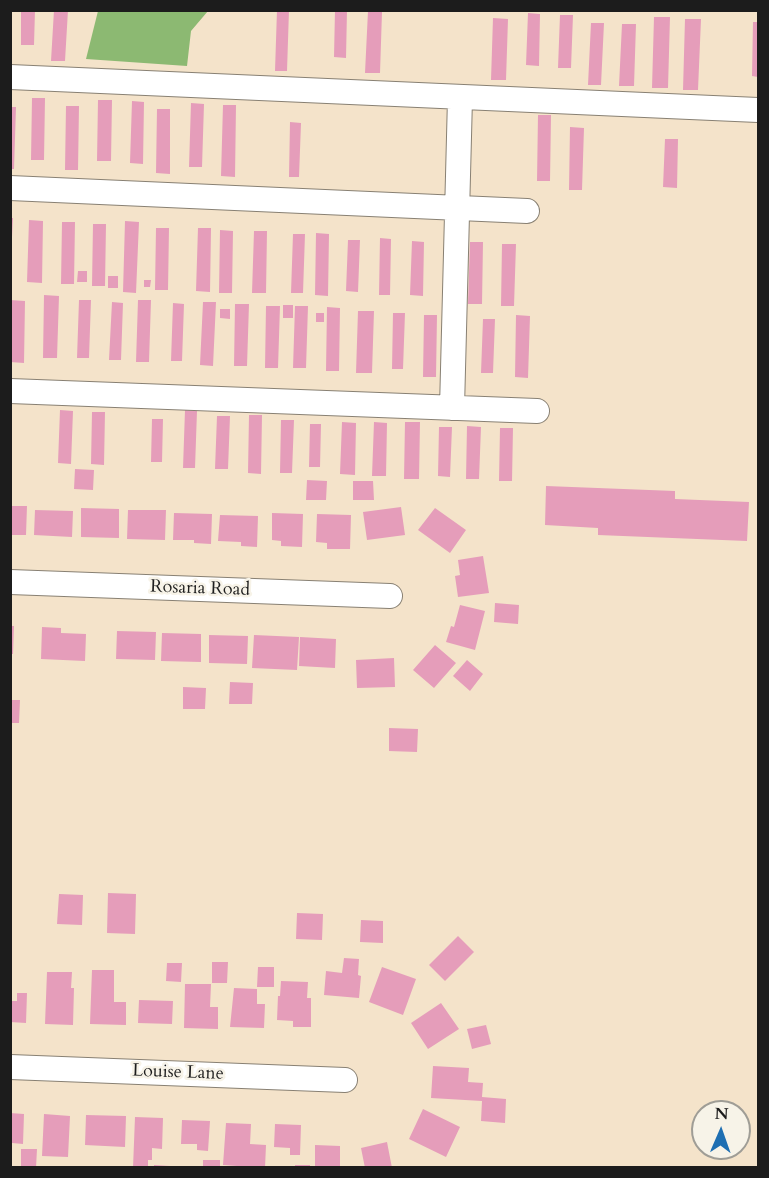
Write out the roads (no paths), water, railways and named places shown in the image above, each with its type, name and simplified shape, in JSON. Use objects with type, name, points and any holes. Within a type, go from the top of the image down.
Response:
[{"type":"street","points":[[10,77],[759,110]]},
{"type":"street","points":[[452,408],[460,98]]},
{"type":"street","points":[[10,188],[527,211]]},
{"type":"street","points":[[10,391],[537,411]]},
{"type":"street","name":"Rosaria Road","points":[[10,582],[390,596]]},
{"type":"street","name":"Louise Lane","points":[[10,1067],[345,1080]]}]
